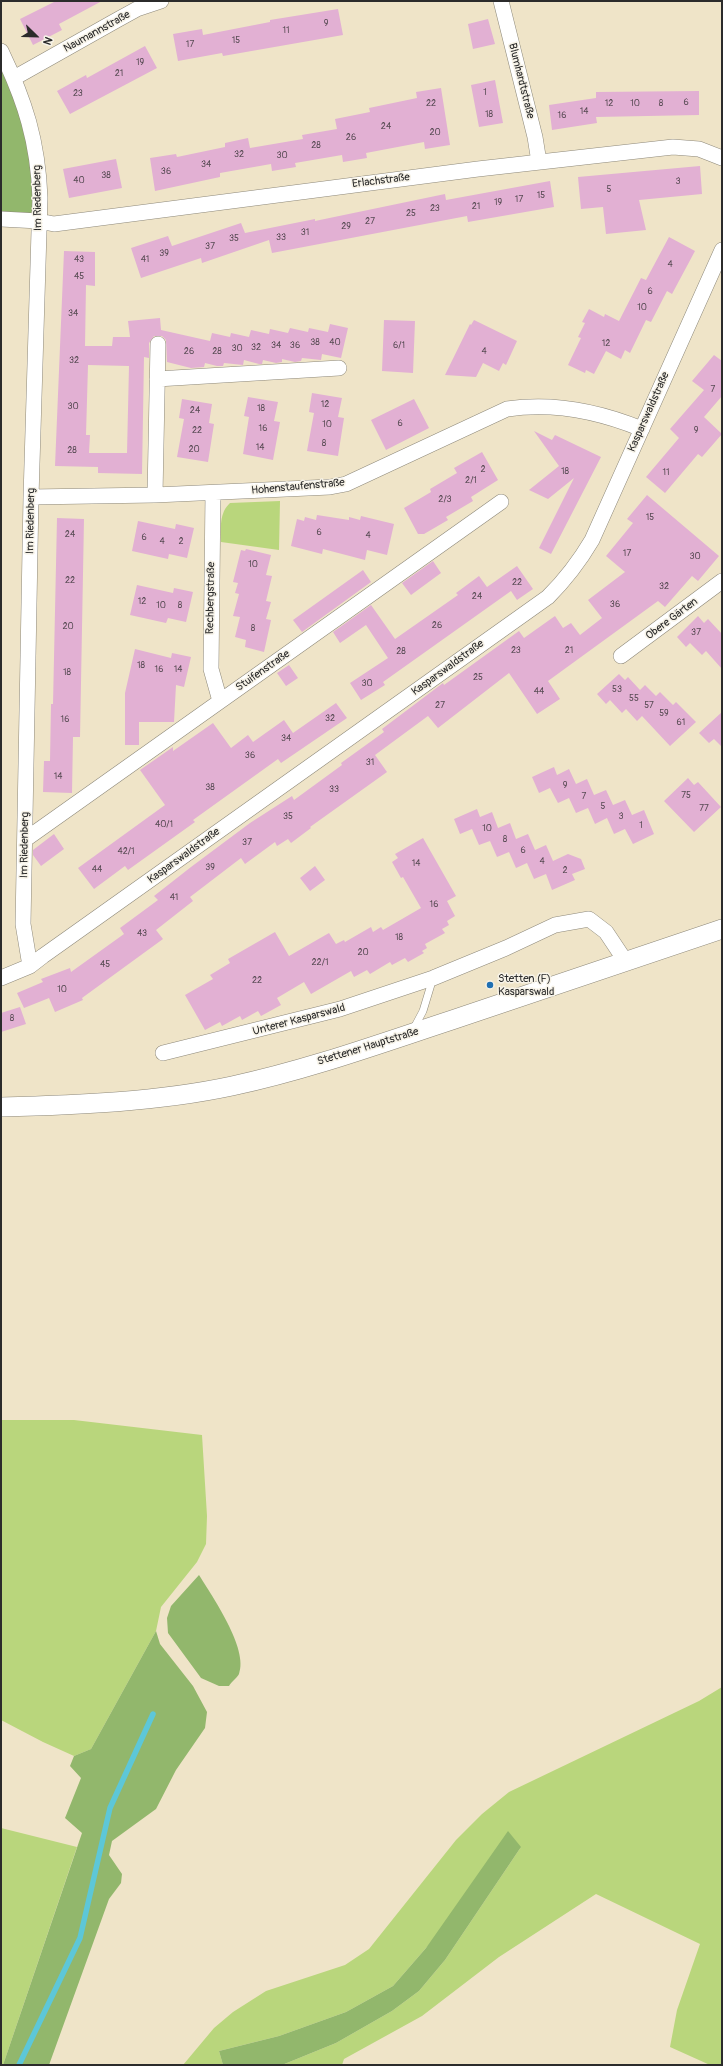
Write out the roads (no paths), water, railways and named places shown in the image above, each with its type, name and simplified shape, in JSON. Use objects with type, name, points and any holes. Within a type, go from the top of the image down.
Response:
[{"type":"street","name":"Naumannstraße","points":[[14,78],[117,20],[137,10],[161,1]]},
{"type":"street","name":"Blumhardtstraße","points":[[501,1],[539,162]]},
{"type":"street","name":"Im Riedenberg","points":[[1,51],[14,78],[33,136],[39,165],[39,221],[31,497],[26,839],[23,924],[30,966]]},
{"type":"street","name":"Erlachstraße","points":[[1,219],[39,221],[54,224],[92,220],[349,185],[673,147],[699,149],[722,158]]},
{"type":"street","name":"Kasparswaldstraße","points":[[30,966],[548,596],[578,565],[642,429],[722,250]]},
{"type":"street","points":[[155,495],[158,344]]},
{"type":"street","points":[[157,379],[339,368]]},
{"type":"street","name":"Hohenstaufenstraße","points":[[31,497],[213,493],[346,484],[507,409],[530,405],[574,408],[620,420],[642,429]]},
{"type":"street","name":"Rechbergstraße","points":[[213,493],[211,669],[220,701]]},
{"type":"street","name":"Stuifenstraße","points":[[26,839],[501,502]]},
{"type":"street","name":"Obere Gärten","points":[[621,656],[722,581]]},
{"type":"street","name":"Unterer Kasparswald","points":[[163,1053],[340,1010],[433,978],[506,948],[555,925],[589,919],[606,932],[626,962]]},
{"type":"street","name":"Stettener Hauptstraße","points":[[1,1107],[73,1105],[172,1096],[231,1086],[274,1076],[408,1035],[722,929]]},
{"type":"street","points":[[1,978],[30,966]]},
{"type":"lane","points":[[408,1035],[416,1025],[423,1011],[433,978]]},
{"type":"waterway","points":[[19,2065],[80,1938],[110,1808],[153,1714]]},
{"type":"place","name":"Stetten (F) Kasparswald","points":[[490,985]]}]
